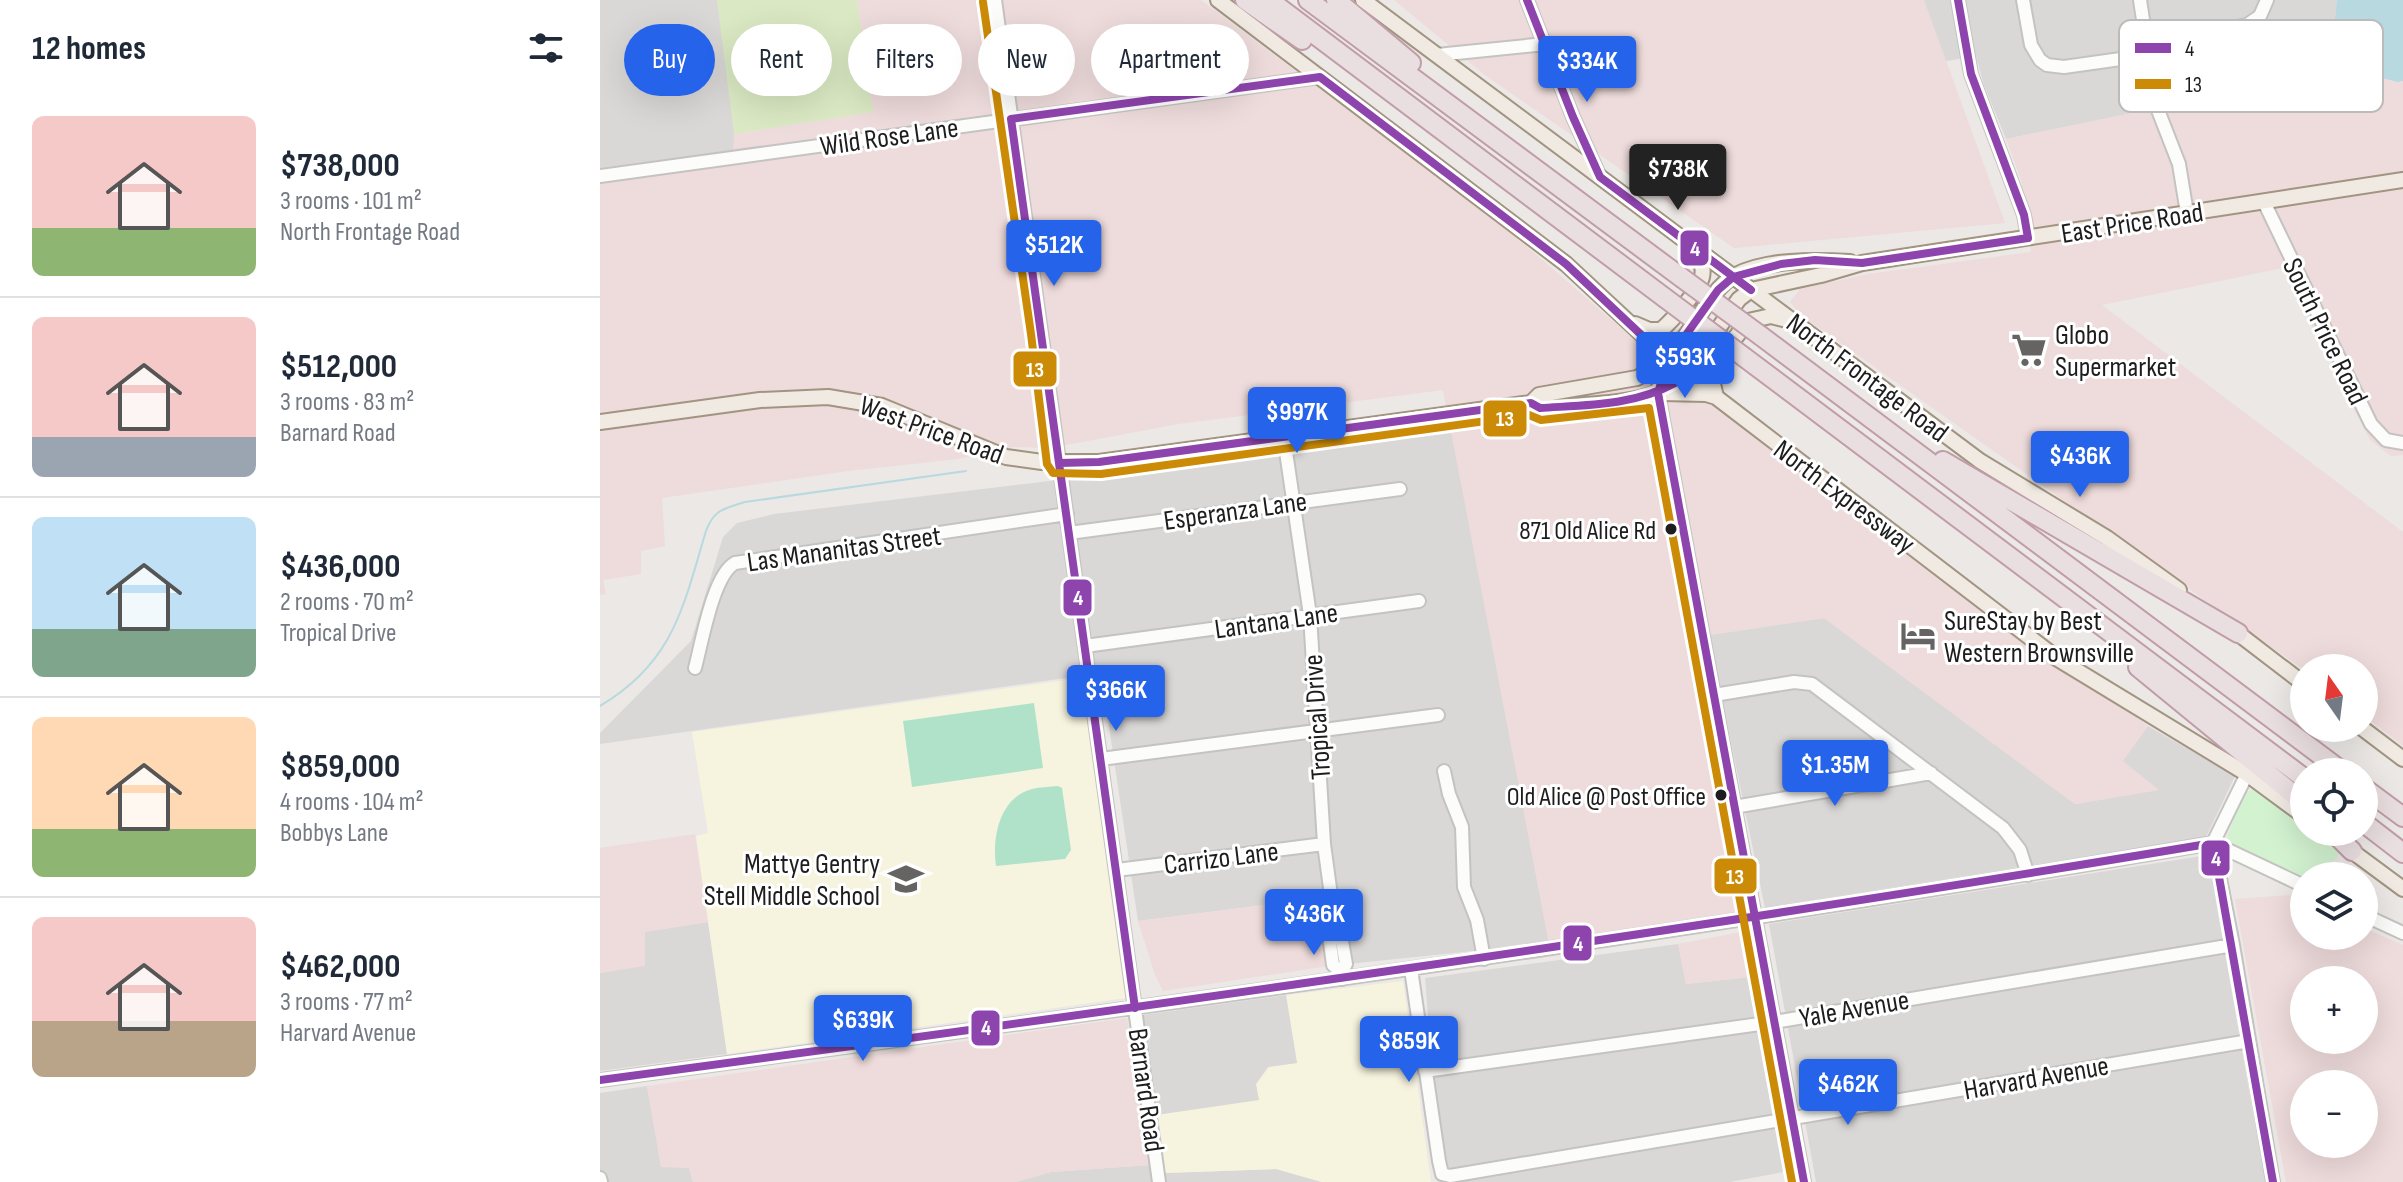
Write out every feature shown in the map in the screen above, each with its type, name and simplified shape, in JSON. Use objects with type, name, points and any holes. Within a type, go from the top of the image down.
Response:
[{"type":"highway","points":[[1245,0],[1402,111],[1457,142]]},
{"type":"highway","name":"North Expressway","points":[[1269,0],[2290,767]]},
{"type":"highway","points":[[1308,0],[2324,758]]},
{"type":"highway","points":[[1336,0],[1409,62],[1479,129]]},
{"type":"highway","points":[[1849,403],[2015,505],[2238,633]]},
{"type":"highway","points":[[2015,561],[2178,702],[2290,792]]},
{"type":"highway","points":[[2378,798],[2403,817]]},
{"type":"highway","points":[[2378,834],[2403,853]]},
{"type":"highway","points":[[2347,846],[2352,851]]},
{"type":"main road","name":"North Expressway","points":[[1218,0],[1549,250],[1683,374],[2058,659],[2247,774],[2290,806]]},
{"type":"main road","name":"North Frontage Road","points":[[1363,0],[1980,461],[2107,538],[2290,673]]},
{"type":"main road","name":"East Price Road","points":[[1751,290],[1862,263],[2403,180]]},
{"type":"main road","points":[[1624,319],[1649,330],[1665,327],[1702,280],[1702,264],[1697,250]]},
{"type":"main road","points":[[1711,259],[1734,266],[1781,264]]},
{"type":"main road","name":"East Price Road","points":[[1733,277],[1781,264],[1815,260],[1862,263]]},
{"type":"main road","points":[[1733,277],[1718,290],[1668,360],[1658,393],[1711,395],[1711,375],[1716,363],[1748,321],[1771,316],[1795,322]]},
{"type":"main road","points":[[1683,374],[1739,299],[1751,290]]},
{"type":"main road","points":[[1531,403],[1539,395],[1637,378],[1668,360]]},
{"type":"main road","name":"West Price Road","points":[[600,422],[760,400],[828,397],[882,406],[1006,457],[1059,463],[1099,462],[1531,403],[1540,408],[1640,398],[1673,385],[1683,374]]},
{"type":"main road","points":[[2378,740],[2403,759]]},
{"type":"main road","points":[[2345,846],[2403,889]]},
{"type":"street","name":"Barnard Road","points":[[995,0],[1159,1182]]},
{"type":"street","points":[[1527,0],[1600,177]]},
{"type":"street","points":[[1958,0],[1971,74],[2024,215],[2028,238]]},
{"type":"street","points":[[2023,0],[2031,45],[2047,65],[2064,67],[2119,55]]},
{"type":"street","points":[[2140,0],[2143,20]]},
{"type":"street","points":[[2254,20],[2260,16],[2267,0]]},
{"type":"street","points":[[1437,55],[1545,44]]},
{"type":"street","name":"Wild Rose Lane","points":[[600,176],[1320,77]]},
{"type":"street","points":[[2159,112],[2179,164],[2187,213]]},
{"type":"street","name":"South Price Road","points":[[2264,202],[2371,424],[2386,440],[2403,443]]},
{"type":"street","points":[[1658,393],[1804,1182]]},
{"type":"street","name":"Tropical Drive","points":[[1284,438],[1310,615],[1324,844],[1336,932],[1330,943],[1333,965],[1342,975]]},
{"type":"street","name":"Esperanza Lane","points":[[1069,533],[1400,489]]},
{"type":"street","name":"Las Mananitas Street","points":[[695,668],[720,580],[728,566],[735,563],[1067,514]]},
{"type":"street","name":"Lantana Lane","points":[[1085,646],[1419,601]]},
{"type":"street","points":[[1714,695],[1794,682],[1812,684],[2010,835],[2023,857],[2028,875]]},
{"type":"street","points":[[1101,759],[1438,715]]},
{"type":"street","points":[[1444,771],[1462,827],[1464,887],[1477,920],[1484,959]]},
{"type":"street","points":[[1734,807],[1931,773]]},
{"type":"street","points":[[2247,774],[2213,843],[2272,1182]]},
{"type":"street","points":[[600,1080],[1135,1008],[1342,975],[1484,959],[1755,919],[2213,843],[2290,879]]},
{"type":"street","name":"Carrizo Lane","points":[[1117,870],[1324,844]]},
{"type":"street","points":[[2378,921],[2403,933]]},
{"type":"street","name":"Yale Avenue","points":[[1425,1071],[1774,1022],[2233,945]]},
{"type":"street","points":[[1411,969],[1425,1071]]},
{"type":"street","name":"Harvard Avenue","points":[[1425,1071],[1439,1161],[1445,1176],[2249,1041]]},
{"type":"shaded area","points":[[600,0],[719,0],[737,134],[733,150],[600,168]]},
{"type":"shaded area","points":[[857,0],[1201,0],[1233,24],[1091,24],[1091,96],[1249,96],[1249,36],[1503,226],[1708,403],[2148,726],[2123,761],[2159,790],[2075,804],[1824,618],[1697,637],[1747,913],[1549,943],[1443,390],[1178,424],[1050,448],[1012,447],[958,459],[848,471],[662,498],[665,546],[641,551],[641,574],[603,580],[606,594],[600,595],[600,181],[733,162],[734,134],[872,112],[870,96],[962,96],[962,24],[860,24]]},
{"type":"shaded area","points":[[1394,0],[1924,0],[2005,223],[1734,248],[1485,75]]},
{"type":"shaded area","points":[[1896,0],[2337,0],[2335,20],[2119,20],[2119,112],[2137,112],[2006,139],[1976,56],[1912,67]]},
{"type":"shaded area","points":[[2383,78],[2403,81],[2403,455],[2391,456],[2370,440],[2283,268],[2102,305],[2403,532],[2403,746],[2378,727],[2378,654],[2290,654],[2290,660],[1801,315],[1790,302],[1800,289],[1869,274],[2031,252],[2021,180],[2006,139],[2137,112],[2383,112]]},
{"type":"shaded area","points":[[1452,433],[1549,943],[1329,966],[1320,898],[1138,921],[1101,673],[600,744],[600,733],[691,641],[723,537],[737,523],[774,514]]},
{"type":"shaded area","points":[[1824,618],[2075,804],[2158,790],[2122,761],[2148,726],[2235,776],[2206,837],[1765,908],[1709,635]]},
{"type":"shaded area","name":"Mattye Gentry Stell Middle School","points":[[1081,678],[1126,998],[727,1054],[696,836],[708,833],[692,732]]},
{"type":"shaded area","points":[[695,834],[708,922],[645,932],[645,966],[600,973],[600,848]]},
{"type":"shaded area","points":[[2208,855],[2265,1182],[1816,1182],[1769,924]]},
{"type":"shaded area","points":[[2290,895],[2290,950],[2378,950],[2378,934],[2403,945],[2403,1182],[2286,1182],[2235,899]]},
{"type":"shaded area","points":[[1321,898],[1329,966],[1163,991],[1138,921]]},
{"type":"shaded area","points":[[708,922],[727,1054],[600,1071],[600,973],[644,965],[644,932]]},
{"type":"shaded area","points":[[1752,930],[1759,976],[1686,984],[1678,944]]},
{"type":"shaded area","points":[[1678,944],[1686,984],[1759,976],[1794,1170],[1730,1182],[1441,1182],[1425,978]]},
{"type":"shaded area","points":[[1403,981],[1431,1182],[1322,1182],[1276,1169],[1164,1173],[1156,1115],[1258,1100],[1256,1084],[1269,1067],[1297,1063],[1286,995]]},
{"type":"shaded area","points":[[1286,995],[1297,1063],[1268,1067],[1256,1084],[1259,1100],[1156,1115],[1143,1015]]},
{"type":"shaded area","points":[[1127,1018],[1150,1165],[1051,1172],[1015,1182],[693,1182],[689,1168],[661,1167],[647,1086]]},
{"type":"shaded area","points":[[647,1086],[661,1166],[689,1168],[693,1182],[600,1182],[600,1093]]},
{"type":"shaded area","points":[[1150,1165],[1164,1173],[1276,1169],[1322,1182],[1015,1182],[1051,1172]]},
{"type":"green space","points":[[717,0],[857,0],[860,24],[848,24],[848,96],[871,96],[873,112],[734,134]]},
{"type":"green space","points":[[1034,703],[1043,768],[912,787],[903,721]]},
{"type":"green space","points":[[1062,788],[1071,850],[1065,859],[996,866],[995,843],[1005,810],[1021,794],[1032,789]]},
{"type":"green space","points":[[2252,790],[2261,791],[2290,813],[2290,846],[2333,846],[2341,852],[2333,862],[2290,862],[2290,873],[2225,844],[2243,794]]},
{"type":"water","points":[[2337,0],[2403,0],[2403,81],[2383,78],[2383,20],[2335,20]]},
{"type":"waterway","points":[[600,706],[645,671],[660,651],[682,608],[709,524],[721,511],[745,502],[966,471]]},
{"type":"transit line","name":"4","points":[[1527,0],[1600,177],[1751,290]]},
{"type":"transit line","name":"4","points":[[1804,1182],[1658,393],[1668,360],[1718,290],[1733,277],[1781,264],[1815,260],[1862,263],[2028,238],[2024,215],[1971,74],[1958,0]]},
{"type":"transit line","name":"13","points":[[983,2],[1047,464],[1053,473],[1101,474],[1529,415],[1541,420],[1649,408],[1792,1182]]},
{"type":"transit line","name":"4","points":[[1135,1008],[1011,119],[1320,77],[1566,264],[1668,360]]},
{"type":"transit line","name":"4","points":[[1059,463],[1099,462],[1531,403],[1540,408],[1609,403],[1643,396],[1675,383]]},
{"type":"transit line","name":"4","points":[[600,1080],[1408,968],[1811,908],[2213,843],[2273,1182]]},
{"type":"place","name":"Globo Supermarket","points":[[2029,350]]},
{"type":"place","name":"871 Old Alice Rd","points":[[1671,529]]},
{"type":"place","name":"SureStay by Best Western Brownsville","points":[[1918,636]]},
{"type":"place","name":"Old Alice @ Post Office","points":[[1721,795]]},
{"type":"place","name":"Mattye Gentry Stell Middle School","points":[[906,879]]}]
